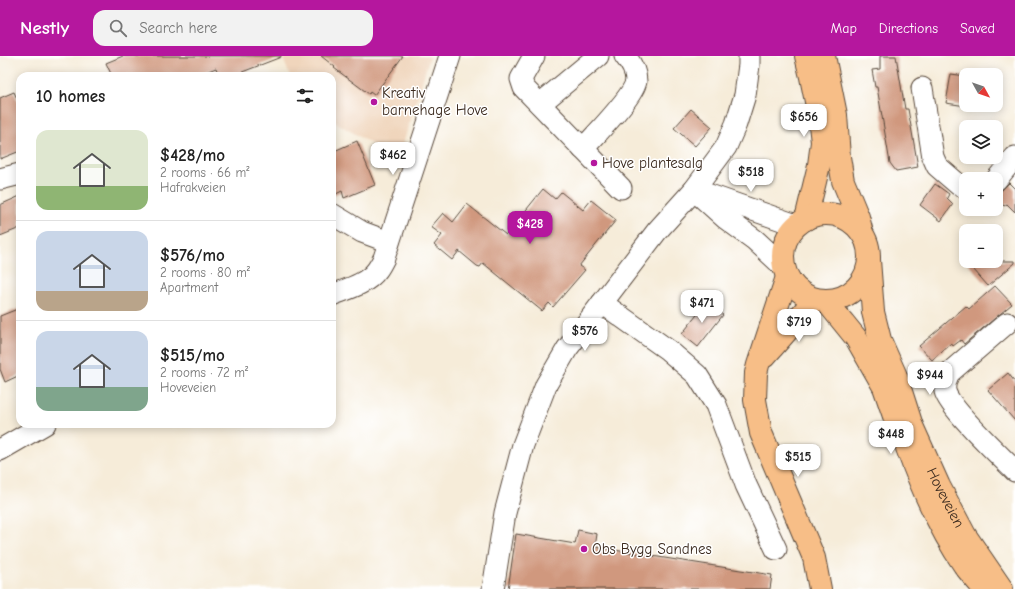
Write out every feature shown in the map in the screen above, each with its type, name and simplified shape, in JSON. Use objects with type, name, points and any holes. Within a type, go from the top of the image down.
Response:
[{"type":"main road","points":[[801,222],[819,165],[822,142],[819,116],[806,56]]},
{"type":"main road","points":[[824,56],[836,115],[839,157],[844,181],[868,246],[869,260],[866,272],[860,284],[850,293],[838,299],[820,300],[803,294],[794,286],[786,272],[782,256],[784,245],[789,234],[801,222],[817,215],[830,214],[843,217],[854,224],[863,234]]},
{"type":"main road","name":"Hoveveien","points":[[869,260],[873,312],[880,340],[896,376],[912,426],[939,486],[965,535],[1002,589]]},
{"type":"main road","points":[[786,272],[756,373],[755,400],[761,433],[814,558],[820,589]]},
{"type":"main road","points":[[758,365],[820,300]]},
{"type":"main road","name":"Hoveveien","points":[[820,300],[856,338],[884,388],[923,490],[939,523],[964,565],[984,589]]},
{"type":"street","points":[[336,293],[358,285],[377,270],[384,258],[450,56]]},
{"type":"street","points":[[534,56],[521,79],[524,88],[621,188]]},
{"type":"street","points":[[540,104],[598,56]]},
{"type":"street","points":[[583,149],[635,86],[636,78],[633,66],[625,56]]},
{"type":"street","points":[[493,589],[502,530],[522,445],[546,385],[567,349],[657,231],[694,190],[726,147],[736,124],[744,95],[749,56]]},
{"type":"street","points":[[922,88],[932,157],[937,166],[959,185]]},
{"type":"street","points":[[1003,172],[1015,157]]},
{"type":"street","points":[[0,179],[16,175]]},
{"type":"street","points":[[694,190],[801,222]]},
{"type":"street","points":[[694,190],[725,218],[755,240],[786,272]]},
{"type":"street","points":[[336,216],[362,232],[389,242]]},
{"type":"street","points":[[602,303],[668,350],[696,375],[716,405],[746,485],[776,548]]},
{"type":"street","points":[[1007,324],[950,373],[945,382],[945,391],[956,409],[1015,471]]},
{"type":"street","points":[[0,450],[38,428]]},
{"type":"shaded area","name":"Kreativ barnehage Hove","points":[[282,56],[430,56],[398,160],[336,122],[336,72],[288,72]]},
{"type":"building","points":[[123,56],[281,56],[242,72],[218,72],[216,68],[206,72],[110,72],[106,63]]},
{"type":"building","points":[[321,56],[403,56],[374,95],[370,92],[369,94],[334,68],[335,67]]},
{"type":"building","points":[[880,56],[896,56],[905,109],[908,109],[918,167],[896,171],[890,163],[877,87],[875,87],[872,70],[880,69]]},
{"type":"building","points":[[951,74],[959,75],[959,105],[946,103]]},
{"type":"building","points":[[14,92],[16,96],[16,153],[0,159],[0,98]]},
{"type":"building","points":[[691,109],[712,127],[695,146],[674,128]]},
{"type":"building","points":[[357,141],[375,185],[344,198],[342,191],[336,194],[336,150]]},
{"type":"building","points":[[1009,183],[1015,189],[1015,212],[1007,204],[1004,206],[1003,205],[1003,189]]},
{"type":"building","points":[[935,184],[949,194],[947,198],[953,204],[941,221],[920,205]]},
{"type":"building","points":[[543,189],[555,199],[561,192],[583,210],[591,200],[616,220],[579,266],[585,270],[553,307],[549,303],[542,311],[483,263],[480,267],[477,266],[459,251],[452,260],[434,245],[442,235],[431,227],[443,213],[453,222],[467,204],[506,235]]},
{"type":"building","points":[[16,198],[16,230],[0,236],[0,205]]},
{"type":"building","points":[[1003,261],[1015,261],[1015,263],[988,286],[972,268],[1003,268]]},
{"type":"building","points":[[995,286],[1012,304],[964,344],[961,340],[953,346],[951,343],[932,360],[919,346],[966,306],[969,309]]},
{"type":"building","points":[[707,302],[723,315],[698,347],[682,334]]},
{"type":"building","points":[[16,310],[16,377],[5,382],[0,369],[0,316]]},
{"type":"building","points":[[1008,373],[1015,382],[1015,421],[988,390]]},
{"type":"building","points":[[578,530],[597,534],[595,547],[772,575],[770,589],[508,589],[516,534],[575,544]]},
{"type":"place","name":"Kreativ barnehage Hove","points":[[374,102]]},
{"type":"place","name":"Hove plantesalg","points":[[594,163]]},
{"type":"place","name":"Obs Bygg Sandnes","points":[[584,549]]}]
